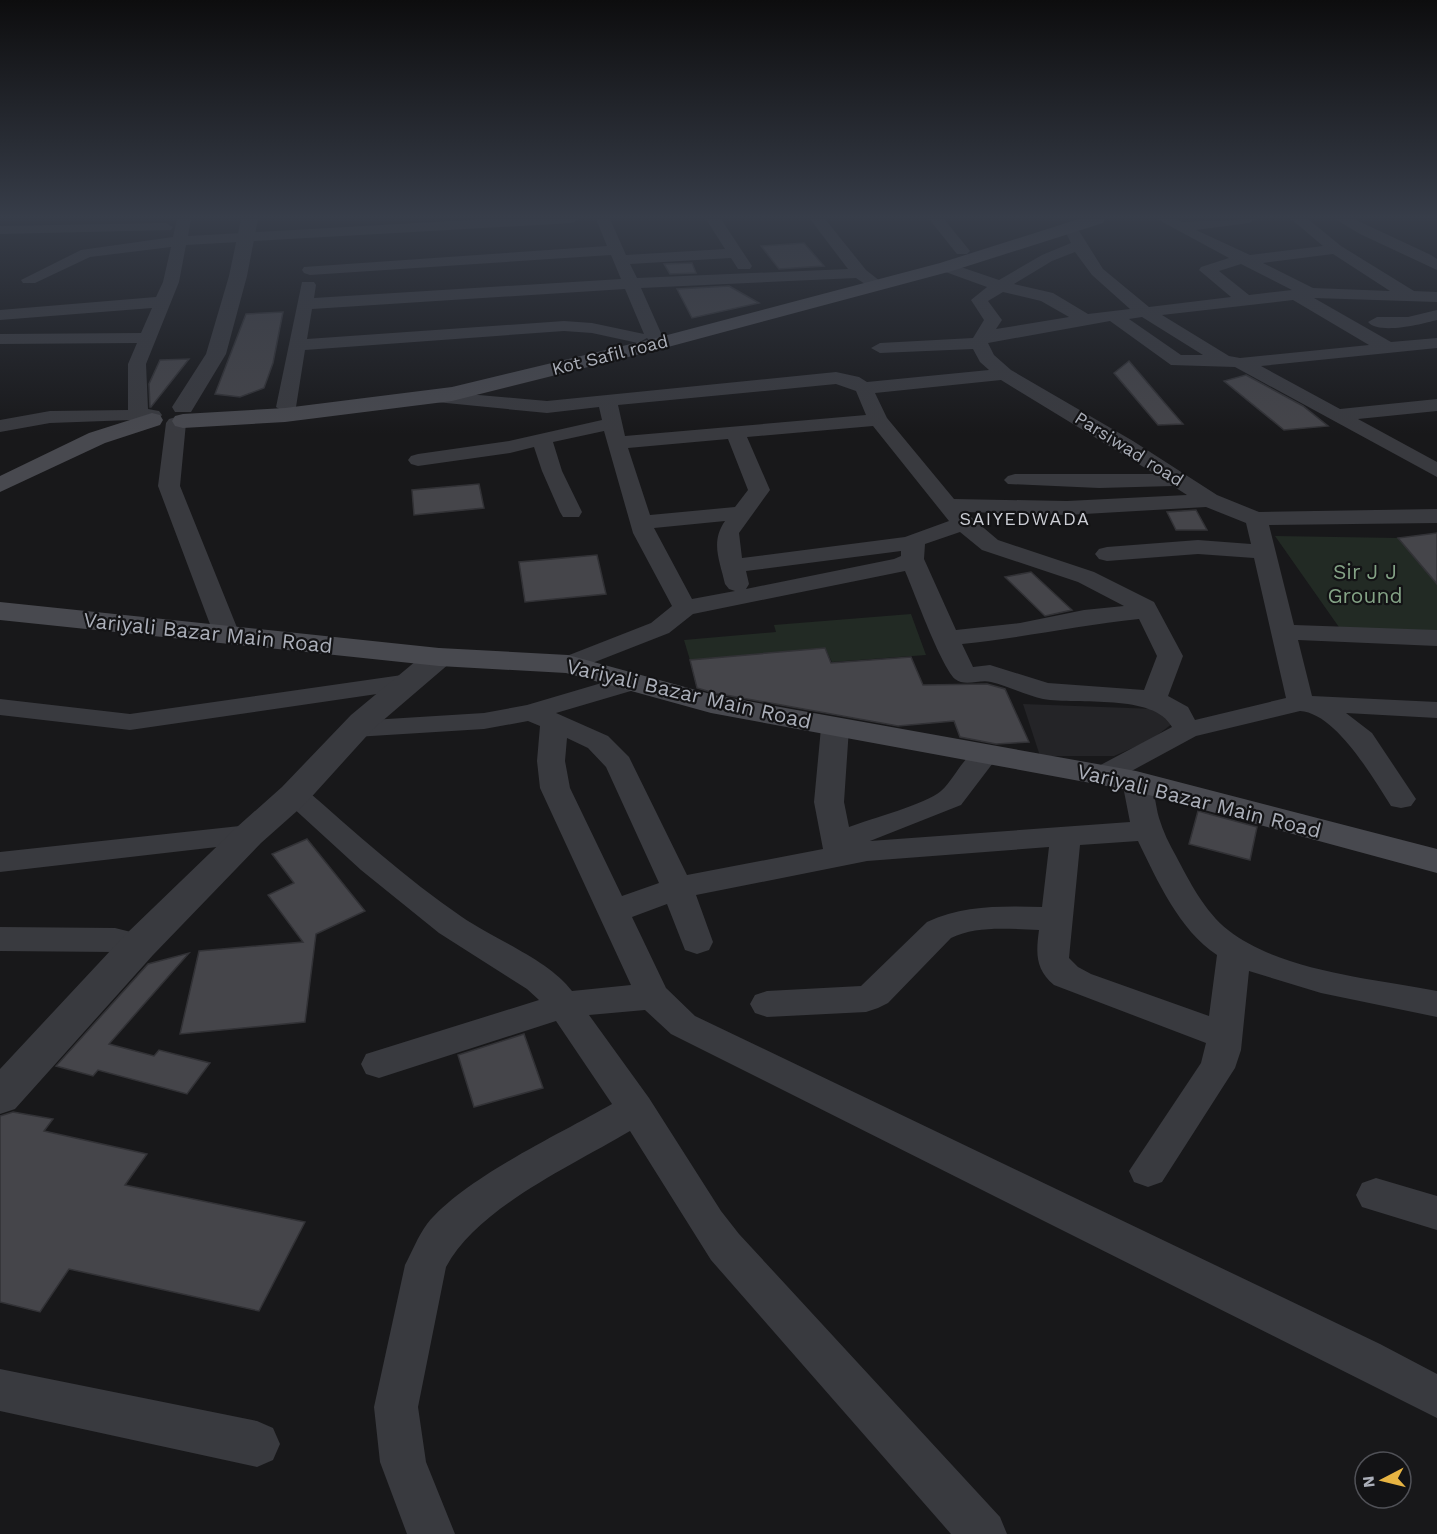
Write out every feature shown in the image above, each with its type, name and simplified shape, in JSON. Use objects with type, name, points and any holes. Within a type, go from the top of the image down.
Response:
[{"type":"main road","name":"Kot Safil road","points":[[184,416],[285,415],[433,398],[823,291]]},
{"type":"main road","name":"Kot Safil road","points":[[184,416],[286,407],[424,390],[651,339]]},
{"type":"main road","points":[[0,485],[97,438],[148,417],[161,424],[184,416]]},
{"type":"main road","name":"Variyali Bazar Main Road","points":[[0,611],[439,657],[568,664],[711,704],[1136,782],[1437,861]]},
{"type":"street","points":[[0,426],[50,417],[148,417],[137,364],[167,291]]},
{"type":"street","points":[[227,635],[169,486],[184,416],[216,354],[233,291]]},
{"type":"street","points":[[286,407],[308,291]]},
{"type":"street","points":[[306,304],[504,291]]},
{"type":"street","points":[[298,345],[564,326],[592,328],[651,339],[634,291]]},
{"type":"street","points":[[981,340],[993,320],[979,300],[993,291]]},
{"type":"street","points":[[1020,291],[1047,297],[1085,319]]},
{"type":"street","points":[[1116,291],[1146,311],[1232,361],[1340,415],[1437,471]]},
{"type":"street","points":[[1233,291],[1244,299]]},
{"type":"street","points":[[1298,291],[1388,348]]},
{"type":"street","points":[[1403,291],[1413,297]]},
{"type":"street","points":[[880,348],[981,340],[1085,319],[1302,293],[1437,297]]},
{"type":"street","points":[[0,315],[162,302]]},
{"type":"street","points":[[1377,322],[1408,322],[1437,315]]},
{"type":"street","points":[[1114,316],[1177,361],[1232,361],[1437,343]]},
{"type":"street","points":[[0,339],[148,338]]},
{"type":"street","name":"Parsiwad road","points":[[981,340],[986,358],[1004,374],[1126,445],[1209,500],[1256,519]]},
{"type":"street","points":[[418,460],[510,447],[612,423],[758,384],[836,378],[852,381],[864,388],[1004,374]]},
{"type":"street","points":[[864,388],[878,420],[963,524],[990,545],[1086,577],[1145,607],[1170,656],[1154,699]]},
{"type":"street","points":[[433,398],[534,407],[612,423],[735,433],[878,420]]},
{"type":"street","points":[[1340,415],[1437,405]]},
{"type":"street","points":[[612,423],[640,523],[685,608]]},
{"type":"street","points":[[735,433],[759,490],[728,533],[727,541],[740,597]]},
{"type":"street","points":[[543,439],[548,461],[571,512]]},
{"type":"street","points":[[1015,480],[1110,482],[1178,479]]},
{"type":"street","points":[[946,505],[1067,508],[1209,500]]},
{"type":"street","points":[[640,523],[744,513]]},
{"type":"street","points":[[1401,800],[1362,739],[1308,703],[1283,632],[1256,519],[1437,516]]},
{"type":"street","points":[[568,664],[660,628],[685,608],[902,565],[920,537],[963,524]]},
{"type":"street","points":[[1107,554],[1198,547],[1264,552]]},
{"type":"street","points":[[733,566],[912,551]]},
{"type":"street","points":[[912,551],[959,666],[966,675],[990,672],[1045,691],[1154,699],[1178,713],[1186,730]]},
{"type":"street","points":[[947,638],[1030,630],[1084,617],[1148,611]]},
{"type":"street","points":[[1283,632],[1437,638]]},
{"type":"street","points":[[0,1097],[139,945],[249,835],[294,795],[355,729],[439,657]]},
{"type":"street","points":[[0,707],[130,722],[178,717],[410,682]]},
{"type":"street","points":[[355,729],[542,717],[632,682]]},
{"type":"street","points":[[1103,775],[1186,730],[1308,703],[1437,710]]},
{"type":"street","points":[[542,717],[597,742],[619,763],[677,888],[698,942]]},
{"type":"street","points":[[542,717],[555,788],[652,996],[683,1026],[1343,1348],[1437,1397]]},
{"type":"street","points":[[835,728],[829,801],[839,849]]},
{"type":"street","points":[[612,912],[677,888],[839,849],[951,798],[985,755]]},
{"type":"street","points":[[1136,782],[1148,830],[1197,917],[1214,937],[1234,951],[1257,962],[1291,972],[1437,1004]]},
{"type":"street","points":[[294,795],[372,863],[450,925],[539,980],[565,1005],[636,1109],[707,1223],[725,1247],[983,1534]]},
{"type":"street","points":[[839,849],[892,849],[1148,830]]},
{"type":"street","points":[[0,862],[249,835]]},
{"type":"street","points":[[1066,836],[1052,958],[1057,969],[1066,978],[1225,1036]]},
{"type":"street","points":[[767,1004],[866,999],[876,994],[939,930],[950,923],[969,920],[1057,919]]},
{"type":"street","points":[[0,939],[115,940],[139,945]]},
{"type":"street","points":[[1148,1171],[1217,1068],[1225,1036],[1234,951]]},
{"type":"street","points":[[379,1064],[565,1005],[652,996]]},
{"type":"street","points":[[431,1534],[403,1462],[396,1407],[426,1265],[441,1237],[468,1210],[495,1191],[636,1109]]},
{"type":"street","points":[[1376,1195],[1437,1213]]},
{"type":"street","points":[[0,1390],[257,1444]]},
{"type":"shaded area","points":[[1023,704],[1155,709],[1173,723],[1151,740],[1114,756],[1040,756]]},
{"type":"green space","name":"Sir J J Ground","points":[[1275,536],[1398,538],[1437,584],[1437,634],[1341,630]]},
{"type":"green space","points":[[911,614],[926,655],[832,662],[825,648],[690,660],[684,640],[776,632],[774,625]]},
{"type":"building","points":[[678,291],[737,291],[759,303],[692,318]]},
{"type":"building","points":[[283,312],[273,363],[264,388],[240,397],[215,394],[246,314]]},
{"type":"building","points":[[189,359],[150,407],[149,384],[160,360]]},
{"type":"building","points":[[1129,361],[1183,424],[1158,425],[1114,373]]},
{"type":"building","points":[[1246,375],[1303,406],[1328,426],[1284,430],[1224,381]]},
{"type":"building","points":[[479,484],[484,508],[414,515],[412,490]]},
{"type":"building","points":[[1196,510],[1207,530],[1176,530],[1167,512]]},
{"type":"building","points":[[1437,533],[1437,584],[1398,538]]},
{"type":"building","points":[[597,555],[606,594],[525,602],[519,562]]},
{"type":"building","points":[[1031,572],[1072,610],[1045,616],[1005,577]]},
{"type":"building","points":[[825,648],[831,663],[911,657],[923,685],[987,684],[1005,689],[1029,742],[996,744],[960,737],[954,721],[898,726],[714,693],[697,688],[690,660]]},
{"type":"building","points":[[1198,811],[1257,827],[1250,860],[1189,844]]},
{"type":"building","points":[[307,839],[365,911],[316,934],[305,1022],[180,1034],[199,951],[303,942],[268,895],[294,883],[272,854]]},
{"type":"building","points":[[189,953],[109,1044],[154,1056],[159,1050],[210,1063],[187,1094],[98,1070],[93,1076],[56,1066],[148,964]]},
{"type":"building","points":[[524,1034],[543,1088],[474,1107],[458,1055]]},
{"type":"building","points":[[13,1112],[53,1119],[44,1131],[147,1154],[125,1185],[305,1222],[259,1311],[69,1269],[40,1312],[0,1302],[0,1116]]},
{"type":"district","name":"SAIYEDWADA","points":[[1025,519]]}]
